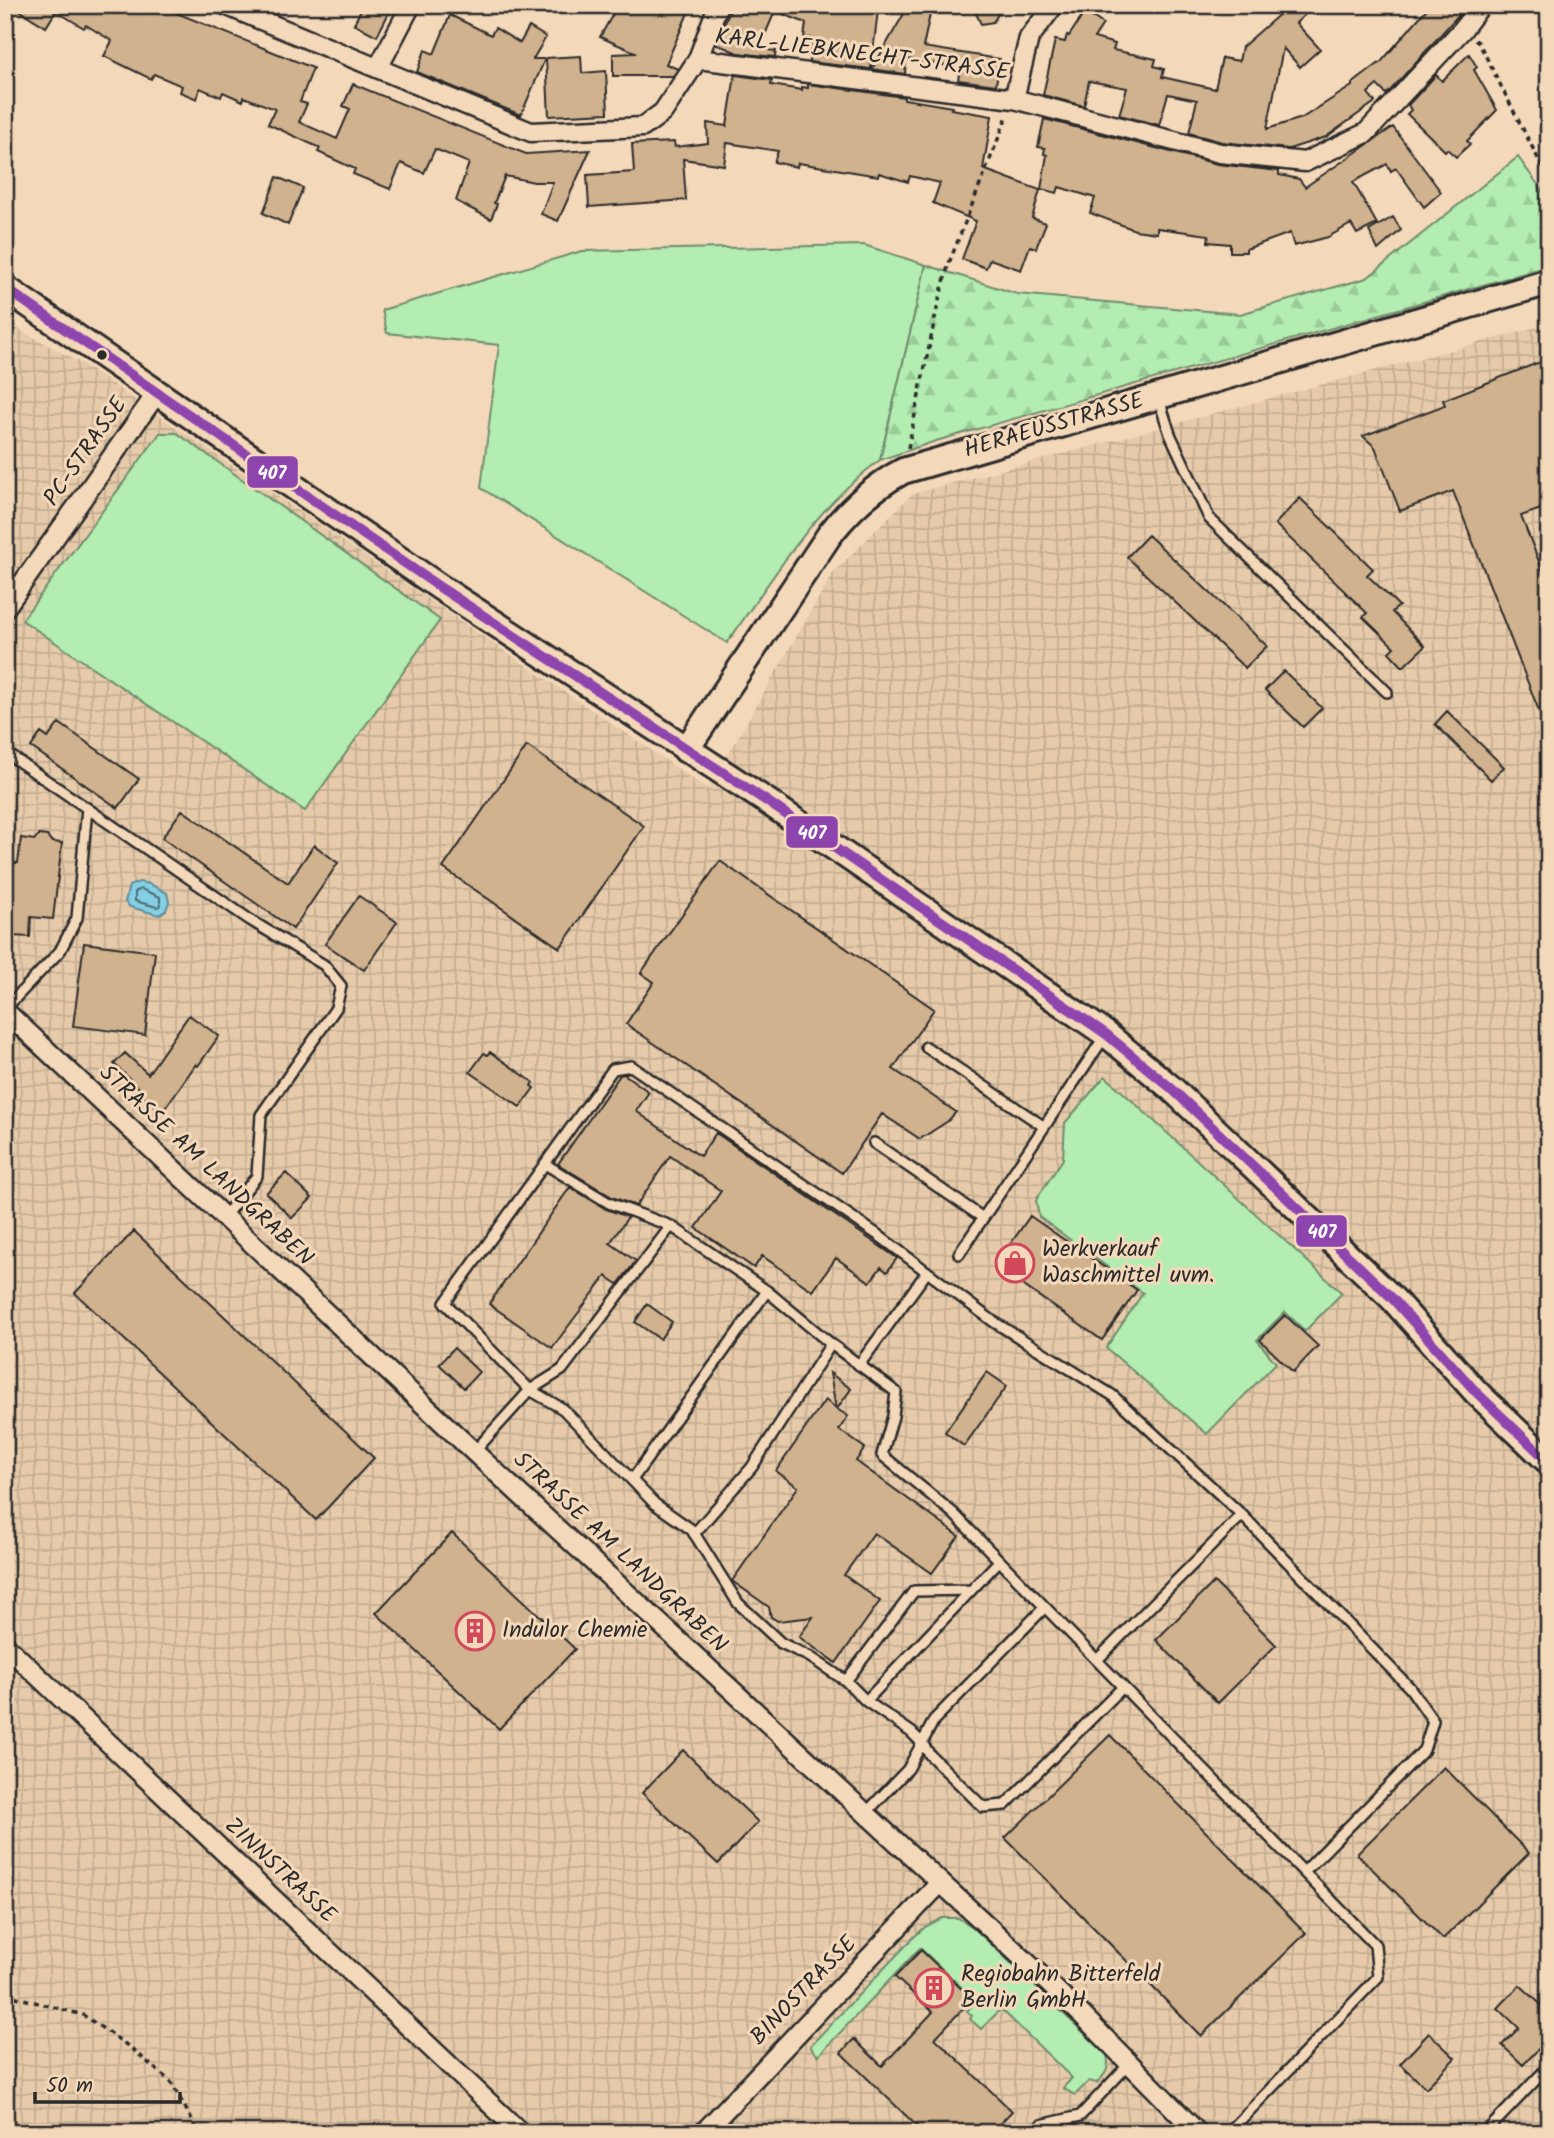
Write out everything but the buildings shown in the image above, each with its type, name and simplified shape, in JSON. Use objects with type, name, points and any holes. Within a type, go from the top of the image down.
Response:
[{"type":"street","name":"KARL-LIEBKNECHT-STRASSE","points":[[225,5],[531,132],[643,127],[663,112],[698,59],[1014,99],[1220,153],[1305,162],[1366,133],[1462,30],[1478,6]]},
{"type":"street","points":[[378,68],[411,5]]},
{"type":"street","points":[[698,59],[718,5]]},
{"type":"street","points":[[1014,99],[1029,38],[1054,5]]},
{"type":"street","name":"HERAEUSSTRASSE","points":[[686,750],[844,516],[872,491],[903,471],[1549,282]]},
{"type":"street","points":[[5,288],[441,588],[768,802],[1106,1034],[1171,1088],[1392,1298],[1476,1392],[1549,1462]]},
{"type":"street","name":"PC-STRASSE","points":[[5,608],[157,393]]},
{"type":"street","name":"STRASSE AM LANDGRABEN","points":[[5,1010],[474,1452],[1083,2016],[1198,2133]]},
{"type":"street","name":"ZINNSTRASSE","points":[[5,1645],[521,2133]]},
{"type":"street","name":"BINOSTRASSE","points":[[703,2133],[940,1883]]},
{"type":"lane","points":[[1157,396],[1170,434],[1209,519],[1387,692]]},
{"type":"lane","points":[[5,752],[250,920],[324,965],[341,986],[335,1008],[261,1115],[257,1176],[224,1217]]},
{"type":"lane","points":[[5,1010],[60,951],[77,918],[87,808]]},
{"type":"lane","points":[[959,1254],[1106,1034]]},
{"type":"lane","points":[[926,1047],[1043,1126]]},
{"type":"lane","points":[[1123,1687],[1005,1804],[983,1807],[930,1755],[911,1732],[866,1701],[846,1681],[810,1657],[781,1643],[738,1603],[694,1534],[656,1504],[562,1409],[530,1390],[445,1303],[613,1069],[631,1066],[878,1235],[994,1322],[1112,1395],[1242,1515],[1410,1688],[1433,1721],[1424,1750],[1304,1872]]},
{"type":"lane","points":[[874,1143],[983,1218]]},
{"type":"lane","points":[[545,1164],[609,1202],[671,1226],[766,1291],[896,1392],[893,1416],[882,1455],[953,1513],[1376,1945],[1378,1977],[1228,2133]]},
{"type":"lane","points":[[474,1452],[530,1390],[562,1370],[671,1226]]},
{"type":"lane","points":[[859,1365],[927,1272]]},
{"type":"lane","points":[[632,1480],[766,1291]]},
{"type":"lane","points":[[694,1534],[752,1467],[831,1344]]},
{"type":"lane","points":[[1097,1660],[1242,1515]]},
{"type":"lane","points":[[866,1701],[999,1561]]},
{"type":"lane","points":[[846,1681],[914,1591],[971,1590]]},
{"type":"lane","points":[[865,1814],[908,1769],[934,1720],[1045,1607]]},
{"type":"lane","points":[[1041,2125],[1080,2116],[1129,2064]]},
{"type":"lane","points":[[1485,2133],[1549,2066]]},
{"type":"path","points":[[1462,30],[1479,43],[1549,180]]},
{"type":"path","points":[[903,471],[949,263],[1014,99]]},
{"type":"path","points":[[5,1994],[83,2015],[131,2048],[171,2082],[199,2133]]},
{"type":"shaded area","points":[[5,322],[81,363],[708,789],[834,572],[912,494],[1549,324],[1549,2133],[5,2133]]},
{"type":"green space","points":[[1518,157],[1549,200],[1549,266],[936,441],[880,460],[926,265],[1017,294],[1240,314],[1367,278]]},
{"type":"green space","points":[[864,245],[926,265],[880,460],[856,479],[815,522],[778,569],[727,643],[481,488],[499,345],[387,333],[382,310],[582,251]]},
{"type":"green space","points":[[160,433],[177,433],[440,620],[305,811],[22,620]]},
{"type":"green space","points":[[1105,1076],[1342,1293],[1305,1331],[1285,1312],[1257,1340],[1276,1363],[1207,1434],[1106,1348],[1143,1293],[1039,1217],[1036,1200],[1063,1159],[1065,1123]]},
{"type":"green space","points":[[942,1918],[958,1918],[973,1927],[1107,2055],[1105,2074],[1096,2083],[1089,2081],[1075,2095],[1063,2088],[1072,2078],[1001,2009],[981,2029],[970,2019],[972,2016],[967,2011],[976,2001],[920,1948],[818,2056],[810,2046],[913,1938],[925,1927]]},
{"type":"water","points":[[139,882],[150,884],[167,893],[169,902],[166,910],[159,915],[130,907],[125,902],[129,886]]},
{"type":"transit line","name":"407","points":[[5,288],[441,588],[768,802],[1106,1034],[1171,1088],[1392,1298],[1476,1392],[1549,1462]]},
{"type":"place","name":"Werkverkauf Waschmittel uvm.","points":[[1015,1263]]},
{"type":"place","name":"Indulor Chemie","points":[[475,1631]]},
{"type":"place","name":"Regiobahn Bitterfeld Berlin GmbH","points":[[934,1988]]}]
